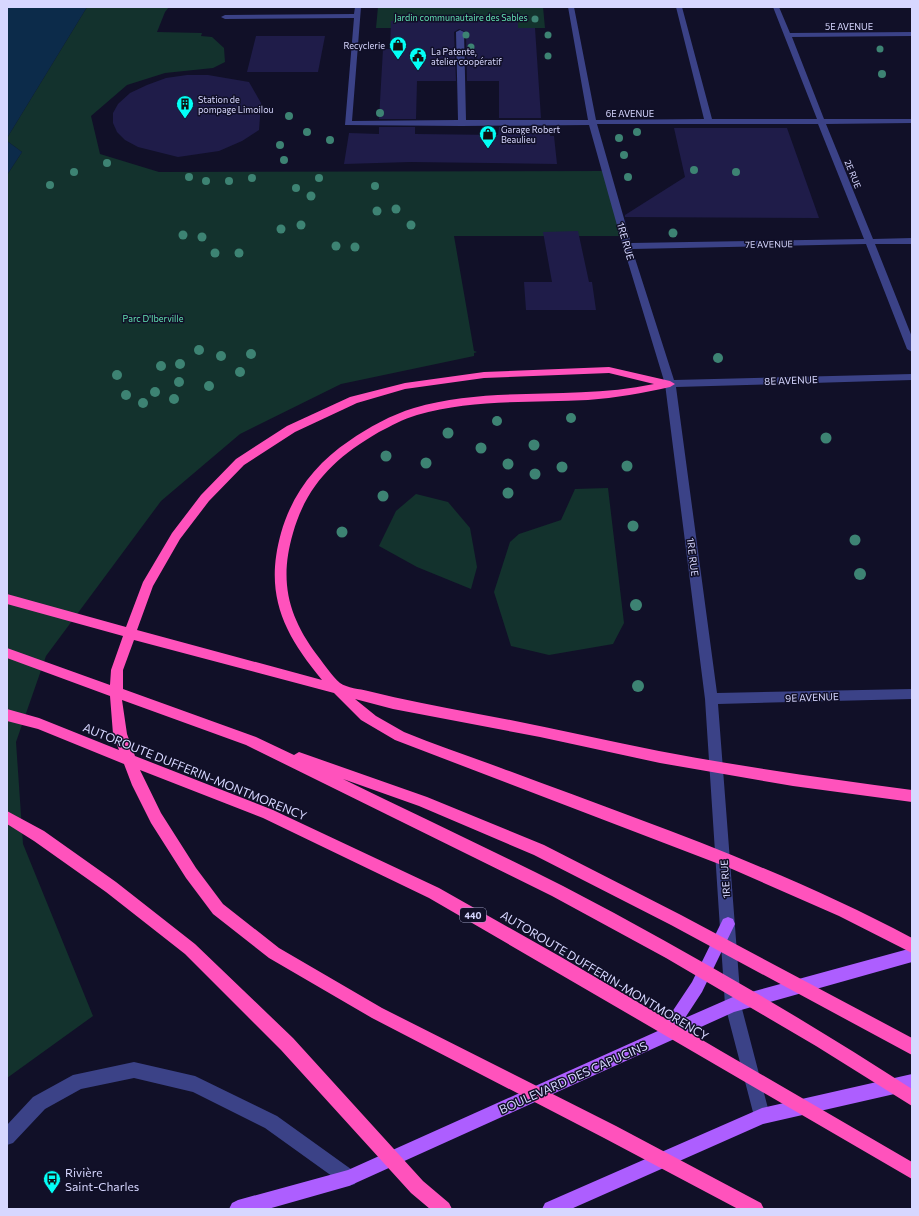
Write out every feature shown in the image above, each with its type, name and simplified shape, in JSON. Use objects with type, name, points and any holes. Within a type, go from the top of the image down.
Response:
[{"type":"highway","points":[[670,384],[609,370],[484,375],[405,386],[354,400],[291,429],[240,462],[205,498],[176,536],[148,585],[117,670],[116,704],[120,734],[139,785],[156,818],[191,874],[218,909],[274,953],[377,1013],[610,1132],[755,1209]]},
{"type":"highway","points":[[670,384],[618,394],[474,401],[415,412],[386,424],[356,443],[325,465],[308,488],[295,510],[282,544],[280,574],[283,607],[293,631],[308,655],[344,697],[371,720],[407,739],[591,807],[755,871],[837,907],[912,946]]},
{"type":"highway","points":[[7,599],[235,663],[393,703],[540,731],[660,757],[793,780],[912,796]]},
{"type":"highway","points":[[7,653],[422,801],[539,850],[676,920],[912,1047]]},
{"type":"highway","name":"AUTOROUTE DUFFERIN-MONTMORENCY","points":[[7,715],[39,724],[268,814],[434,893],[556,962],[715,1057],[912,1171]]},
{"type":"highway","points":[[251,741],[591,909],[672,953],[822,1040],[912,1098]]},
{"type":"highway","points":[[7,816],[39,836],[111,887],[190,949],[288,1044],[417,1187],[443,1209]]},
{"type":"main road","points":[[665,1036],[697,987],[728,924]]},
{"type":"main road","name":"BOULEVARD DES CAPUCINS","points":[[238,1209],[349,1178],[733,1005],[912,955]]},
{"type":"main road","points":[[551,1209],[762,1116],[912,1082]]},
{"type":"street","points":[[225,17],[357,16],[358,7]]},
{"type":"street","name":"1RE RUE","points":[[571,7],[593,123],[627,246],[670,384],[711,699],[733,1005],[762,1116]]},
{"type":"street","points":[[678,7],[709,122]]},
{"type":"street","name":"2E RUE","points":[[776,7],[912,349]]},
{"type":"street","name":"6E AVENUE","points":[[357,16],[348,123],[462,124],[912,121]]},
{"type":"street","points":[[460,32],[462,124]]},
{"type":"street","name":"5E AVENUE","points":[[787,35],[912,34]]},
{"type":"street","name":"7E AVENUE","points":[[627,246],[912,241]]},
{"type":"street","name":"8E AVENUE","points":[[670,384],[912,377]]},
{"type":"street","name":"9E AVENUE","points":[[711,699],[912,694]]},
{"type":"street","points":[[7,1137],[39,1103],[79,1081],[134,1070],[195,1084],[271,1122],[349,1178]]},
{"type":"green space","name":"Parc D'Iberville","points":[[87,7],[169,7],[165,12],[157,32],[202,33],[201,36],[212,37],[224,48],[225,62],[213,68],[165,73],[127,85],[91,116],[100,154],[159,172],[606,171],[624,236],[454,236],[474,351],[477,352],[474,353],[474,356],[341,384],[240,434],[161,501],[46,656],[16,742],[23,844],[93,1016],[7,1078],[7,175],[22,152],[7,141],[7,138]]},
{"type":"green space","name":"Jardin communautaire des Sables","points":[[378,7],[543,7],[545,28],[376,28]]},
{"type":"green space","points":[[608,488],[624,623],[613,644],[549,655],[511,646],[494,592],[510,542],[519,534],[561,520],[575,489]]},
{"type":"green space","points":[[416,494],[448,502],[470,528],[477,567],[471,589],[417,567],[379,546],[396,511]]},
{"type":"water","points":[[7,7],[87,7],[7,138]]},
{"type":"water","points":[[7,141],[22,152],[7,175]]},
{"type":"building","points":[[450,20],[450,22],[518,21],[518,28],[535,28],[541,118],[499,118],[499,81],[467,81],[466,32],[459,29],[454,32],[456,81],[417,81],[416,119],[379,119],[383,49],[390,49],[391,21]]},
{"type":"building","points":[[256,36],[325,36],[318,72],[247,72]]},
{"type":"building","name":"Station de pompage Limoilou","points":[[187,75],[208,75],[249,82],[261,103],[259,130],[242,141],[219,151],[178,157],[138,147],[125,140],[117,132],[113,123],[113,113],[118,104],[130,93],[166,78]]},
{"type":"building","points":[[379,127],[415,127],[415,134],[498,135],[499,127],[542,127],[543,133],[550,133],[550,136],[554,136],[557,164],[410,162],[344,164],[349,133],[379,134]]},
{"type":"building","points":[[674,128],[787,128],[819,218],[625,217],[625,215],[685,177]]},
{"type":"building","points":[[578,231],[589,282],[592,282],[596,310],[526,310],[524,282],[552,282],[543,232]]},
{"type":"place","name":"Recyclerie","points":[[398,60]]},
{"type":"place","name":"La Patente, atelier coopératif","points":[[418,71]]},
{"type":"place","name":"Station de pompage Limoilou","points":[[185,119]]},
{"type":"place","name":"Garage Robert Beaulieu","points":[[488,149]]},
{"type":"place","name":"Rivière Saint-Charles","points":[[52,1194]]}]
